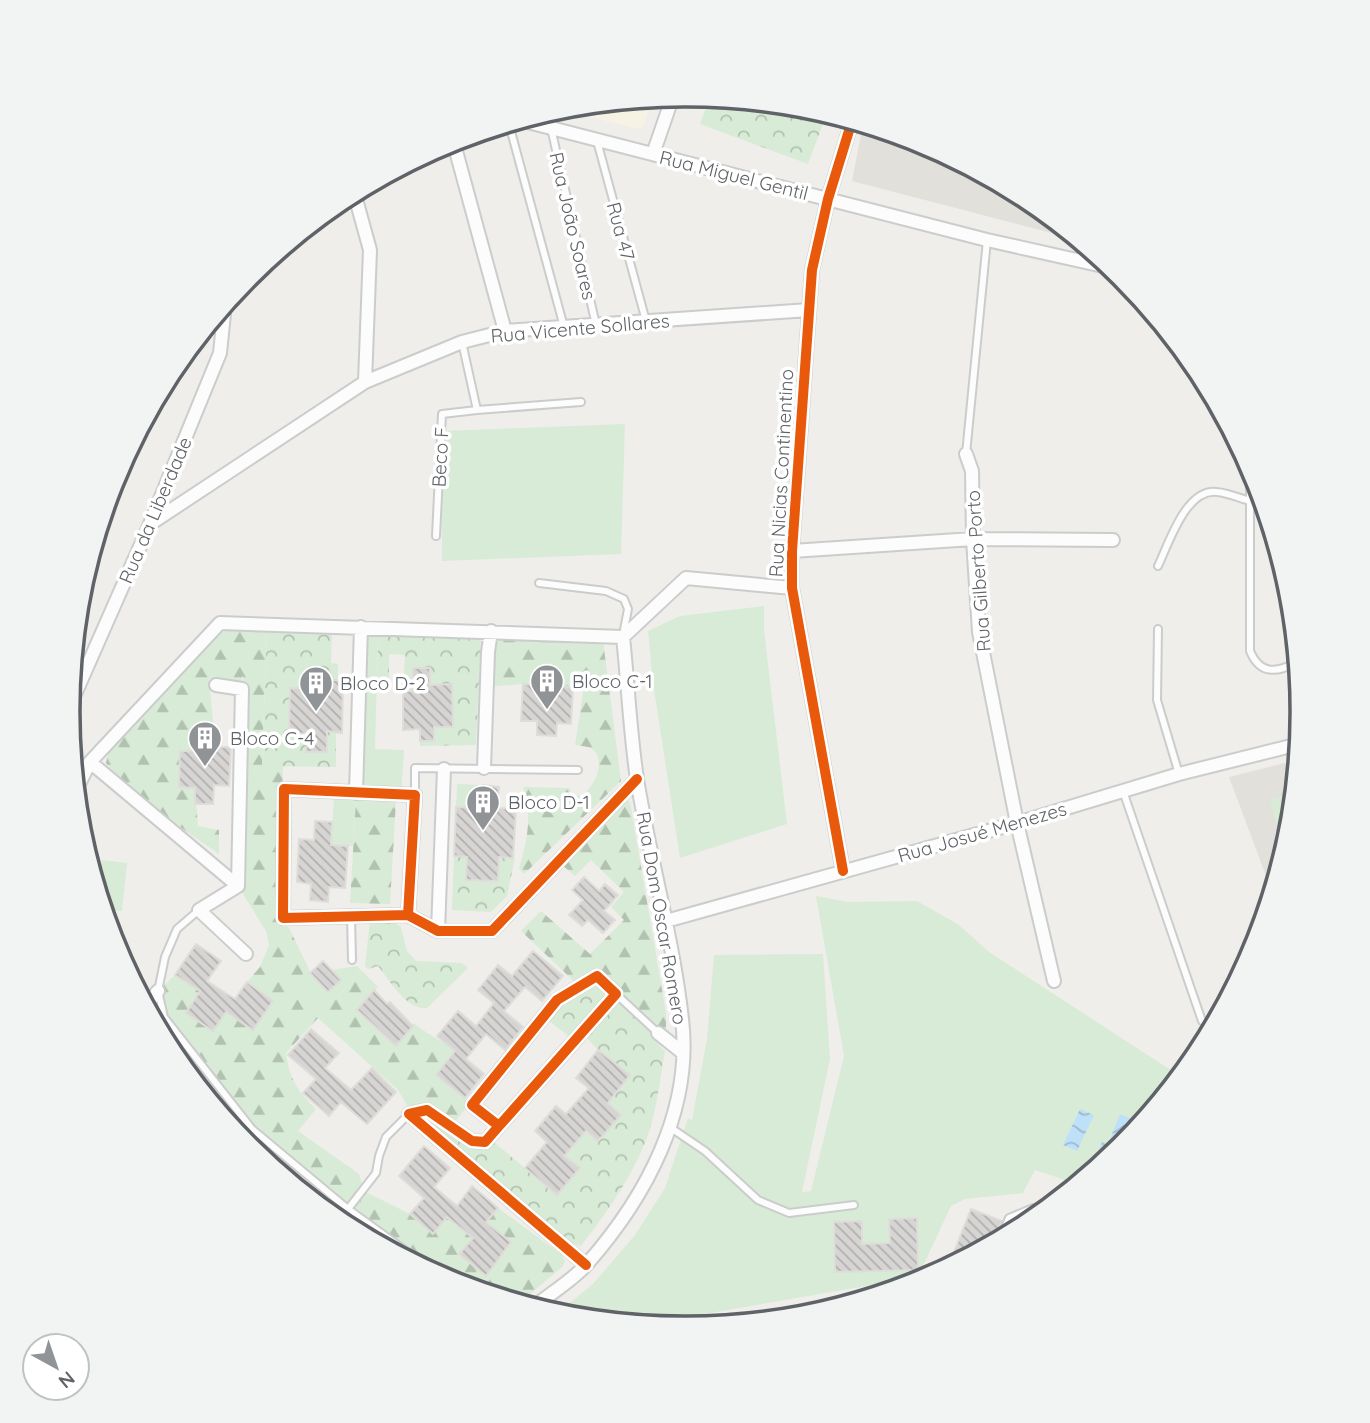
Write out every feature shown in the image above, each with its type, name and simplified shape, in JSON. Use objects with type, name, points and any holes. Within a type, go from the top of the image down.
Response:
[{"type":"street","points":[[653,154],[670,107]]},
{"type":"street","name":"Rua Miguel Gentil","points":[[540,125],[987,240],[1090,263]]},
{"type":"street","name":"Rua Nicias Continentino","points":[[842,871],[792,588],[792,551],[812,270],[828,200],[849,130]]},
{"type":"street","points":[[456,152],[505,331]]},
{"type":"street","points":[[357,204],[370,250],[365,382]]},
{"type":"street","name":"Rua Vicente Sollares","points":[[150,524],[365,382],[462,342],[505,331],[809,310]]},
{"type":"street","name":"Rua da Liberdade","points":[[82,679],[150,524],[220,353],[223,322]]},
{"type":"street","name":"Rua Gilberto Porto","points":[[966,454],[972,471],[979,632],[1017,823],[1054,981]]},
{"type":"street","points":[[792,551],[973,539],[1114,540]]},
{"type":"street","points":[[84,773],[90,762],[220,623],[623,636],[686,578],[792,588]]},
{"type":"street","points":[[356,793],[361,627]]},
{"type":"street","points":[[484,768],[491,631]]},
{"type":"street","name":"Rua Dom Oscar Romero","points":[[544,1299],[586,1265],[641,1192],[671,1128],[680,1088],[683,1020],[637,779],[623,636]]},
{"type":"street","points":[[216,685],[242,689],[238,886]]},
{"type":"street","name":"Rua Josué Menezes","points":[[666,922],[1017,823],[1179,774],[1288,746]]},
{"type":"street","points":[[90,762],[238,886]]},
{"type":"street","points":[[438,931],[444,768]]},
{"type":"street","points":[[408,915],[415,795],[284,789],[283,918],[408,915],[438,931],[492,931],[637,779]]},
{"type":"street","points":[[238,886],[199,910],[246,954]]},
{"type":"street","points":[[409,1114],[426,1110],[472,1141],[485,1142],[616,994],[597,976],[557,1000],[472,1104],[499,1126]]},
{"type":"street","points":[[153,998],[158,991]]},
{"type":"street","points":[[658,1033],[683,1053]]},
{"type":"street","points":[[409,1114],[586,1265]]},
{"type":"lane","points":[[551,128],[553,122]]},
{"type":"lane","name":"Rua João Soares","points":[[551,128],[596,325]]},
{"type":"lane","points":[[511,133],[564,327]]},
{"type":"lane","name":"Rua 47","points":[[597,140],[646,321]]},
{"type":"lane","name":"Rua Gilberto Porto","points":[[966,454],[987,240]]},
{"type":"lane","points":[[462,342],[477,410]]},
{"type":"lane","name":"Beco F","points":[[436,536],[442,414],[580,402]]},
{"type":"lane","points":[[1158,566],[1182,513],[1199,495],[1215,491],[1250,501],[1250,651],[1255,662],[1263,668],[1282,670],[1287,667]]},
{"type":"lane","points":[[539,583],[606,590],[624,599],[628,609],[623,636]]},
{"type":"lane","points":[[1158,629],[1157,700],[1179,774]]},
{"type":"lane","points":[[415,795],[415,768],[578,770]]},
{"type":"lane","points":[[1123,791],[1202,1021]]},
{"type":"lane","points":[[199,910],[177,929],[165,957],[158,991],[164,1017],[252,1129],[348,1209],[387,1237]]},
{"type":"lane","points":[[351,917],[352,960]]},
{"type":"lane","points":[[616,994],[658,1033]]},
{"type":"lane","points":[[348,1209],[376,1173],[386,1137],[409,1114]]},
{"type":"lane","points":[[671,1128],[705,1151],[758,1200],[789,1213],[854,1205]]},
{"type":"lane","points":[[1007,1223],[1009,1218],[1024,1212]]},
{"type":"shaded area","points":[[649,108],[643,127],[639,129],[585,116]]},
{"type":"shaded area","points":[[861,134],[952,169],[1021,209],[1056,234],[852,181]]},
{"type":"shaded area","points":[[1287,763],[1278,829],[1266,877],[1229,777]]},
{"type":"green space","points":[[706,108],[764,112],[823,124],[808,164],[700,124]]},
{"type":"green space","points":[[625,424],[621,554],[442,561],[442,431]]},
{"type":"green space","points":[[764,606],[764,630],[787,824],[680,858],[653,683],[648,631],[680,616]]},
{"type":"green space","points":[[229,629],[267,630],[262,766],[283,766],[280,920],[289,928],[308,967],[290,993],[318,1017],[362,971],[378,987],[357,1011],[396,1045],[414,1023],[455,1051],[436,1076],[470,1103],[453,1124],[411,1112],[398,1090],[318,1018],[286,1053],[295,1084],[316,1109],[298,1131],[359,1174],[364,1191],[410,1214],[434,1233],[447,1217],[473,1238],[459,1254],[485,1275],[511,1242],[486,1222],[498,1208],[562,1255],[565,1261],[563,1266],[529,1295],[491,1284],[418,1254],[389,1238],[348,1209],[252,1129],[203,1068],[200,1073],[153,998],[175,975],[200,991],[186,1014],[213,1031],[226,1012],[253,1030],[273,1001],[247,982],[260,967],[269,945],[266,931],[238,886],[243,675],[241,681],[209,679],[214,732],[193,731],[192,751],[180,751],[179,787],[195,788],[198,826],[219,830],[219,854],[142,799],[106,763],[108,753],[223,632]]},
{"type":"green space","points":[[267,630],[332,631],[331,663],[338,664],[338,680],[330,680],[330,671],[309,671],[308,688],[290,688],[289,733],[307,734],[307,752],[326,752],[327,732],[336,732],[336,767],[262,766]]},
{"type":"green space","points":[[368,632],[378,632],[375,749],[404,750],[401,795],[356,793]]},
{"type":"green space","points":[[378,632],[481,637],[476,745],[420,746],[420,741],[434,741],[434,727],[453,726],[452,685],[430,685],[429,668],[413,668],[413,691],[403,691],[405,655],[389,654],[389,690],[377,689]]},
{"type":"green space","points":[[492,637],[603,641],[621,781],[524,874],[519,868],[528,828],[528,807],[523,787],[570,788],[571,795],[582,796],[594,781],[599,761],[592,749],[575,745],[584,688],[523,684],[486,687]]},
{"type":"green space","points":[[457,784],[482,785],[480,808],[456,807]]},
{"type":"green space","points":[[1283,796],[1278,829],[1270,800]]},
{"type":"green space","points":[[334,798],[356,799],[353,846],[331,845]]},
{"type":"green space","points":[[356,799],[396,801],[390,904],[350,903]]},
{"type":"green space","points":[[625,799],[630,802],[666,1013],[666,1033],[658,1033],[580,987],[521,931],[541,911],[590,954],[624,920],[611,907],[624,892],[591,860],[575,876],[561,864]]},
{"type":"green space","points":[[454,856],[467,857],[466,880],[497,881],[499,857],[515,858],[507,896],[491,912],[452,910]]},
{"type":"green space","points":[[102,860],[127,863],[122,911],[115,911],[101,869]]},
{"type":"green space","points":[[816,896],[848,902],[917,901],[959,925],[989,952],[1171,1070],[1112,1139],[1066,1180],[1035,1170],[1023,1193],[965,1199],[951,1206],[923,1267],[916,1270],[880,1284],[694,1316],[645,1315],[568,1304],[593,1284],[635,1235],[665,1188],[688,1118],[692,1120],[707,1039],[714,955],[823,954],[830,1059],[802,1192],[811,1191],[844,1056]]},
{"type":"green space","points":[[385,917],[401,927],[407,951],[416,961],[462,963],[468,968],[427,1008],[405,1000],[378,966],[368,969],[365,966],[370,921]]},
{"type":"green space","points":[[357,966],[362,971],[318,1017],[290,993],[308,967],[310,973],[328,992],[341,981],[331,970]]},
{"type":"green space","points":[[597,976],[658,1033],[655,1041],[665,1051],[652,1122],[640,1155],[613,1202],[581,1246],[564,1237],[559,1243],[409,1114],[427,1108],[472,1141],[489,1138],[557,1195],[579,1169],[564,1156],[586,1131],[598,1141],[621,1115],[608,1103],[630,1075],[598,1050],[582,1033],[575,1041],[544,1017]]},
{"type":"water","points":[[1080,1109],[1094,1115],[1077,1151],[1063,1145]]},
{"type":"water","points":[[1120,1114],[1131,1119],[1112,1139],[1109,1142]]},
{"type":"water","points":[[1102,1142],[1107,1144],[1098,1153]]},
{"type":"building","points":[[413,668],[430,668],[430,685],[452,684],[453,727],[434,727],[434,741],[420,741],[420,729],[403,730],[403,691],[413,691]]},
{"type":"building","name":"Bloco C-1","points":[[541,669],[558,670],[557,686],[573,687],[571,724],[557,723],[556,736],[537,735],[537,721],[521,721],[523,684],[540,685]]},
{"type":"building","name":"Bloco D-2","points":[[309,671],[330,671],[330,680],[343,680],[342,733],[327,731],[327,752],[306,752],[307,734],[289,733],[290,688],[308,688]]},
{"type":"building","name":"Bloco C-4","points":[[193,731],[214,732],[213,747],[231,747],[229,786],[214,785],[213,804],[195,804],[195,788],[179,787],[180,751],[192,751]]},
{"type":"building","name":"Bloco D-1","points":[[482,785],[499,787],[497,808],[516,809],[513,858],[499,857],[498,881],[466,880],[467,857],[454,856],[456,807],[480,808]]},
{"type":"building","points":[[315,821],[332,822],[331,845],[348,846],[345,888],[329,887],[328,902],[310,900],[311,884],[297,882],[299,839],[314,840]]},
{"type":"building","points":[[584,877],[599,891],[605,884],[618,895],[604,911],[615,920],[603,933],[588,920],[582,926],[569,915],[583,900],[572,890]]},
{"type":"building","points":[[196,944],[221,961],[207,981],[235,999],[247,982],[273,1001],[253,1030],[226,1012],[213,1031],[186,1013],[200,991],[175,975]]},
{"type":"building","points":[[533,951],[563,976],[542,1001],[525,987],[504,1011],[523,1027],[505,1050],[486,1034],[466,1059],[484,1074],[465,1098],[436,1075],[455,1051],[437,1036],[458,1011],[476,1026],[494,1003],[478,990],[498,965],[512,976]]},
{"type":"building","points":[[323,961],[341,980],[328,992],[310,973]]},
{"type":"building","points":[[374,990],[413,1026],[396,1046],[357,1010]]},
{"type":"building","points":[[311,1029],[339,1053],[325,1068],[351,1090],[372,1068],[396,1092],[367,1124],[341,1102],[329,1116],[303,1093],[316,1079],[288,1055]]},
{"type":"building","points":[[598,1050],[630,1075],[608,1103],[621,1115],[598,1141],[586,1131],[564,1156],[580,1168],[557,1195],[525,1168],[547,1142],[535,1131],[556,1106],[566,1114],[589,1088],[576,1078]]},
{"type":"building","points":[[424,1146],[450,1168],[434,1187],[457,1206],[472,1186],[498,1208],[486,1222],[511,1242],[486,1276],[459,1254],[473,1238],[447,1217],[433,1234],[410,1214],[424,1198],[399,1176]]},
{"type":"building","points":[[971,1209],[1002,1221],[999,1227],[953,1253]]},
{"type":"building","points":[[917,1218],[918,1269],[835,1272],[834,1222],[862,1221],[862,1244],[890,1243],[889,1219]]},
{"type":"cycle path","points":[[843,871],[792,588],[792,551],[812,270],[828,199],[849,130]]},
{"type":"cycle path","points":[[408,915],[283,918],[284,789],[415,795],[408,915],[438,931],[492,931],[637,779]]},
{"type":"cycle path","points":[[499,1126],[472,1105],[557,1000],[597,976],[616,994],[485,1142],[472,1141],[427,1110],[409,1114],[586,1265]]},
{"type":"place","name":"Bloco C-1","points":[[547,711]]},
{"type":"place","name":"Bloco D-2","points":[[316,713]]},
{"type":"place","name":"Bloco C-4","points":[[205,768]]},
{"type":"place","name":"Bloco D-1","points":[[483,832]]}]
